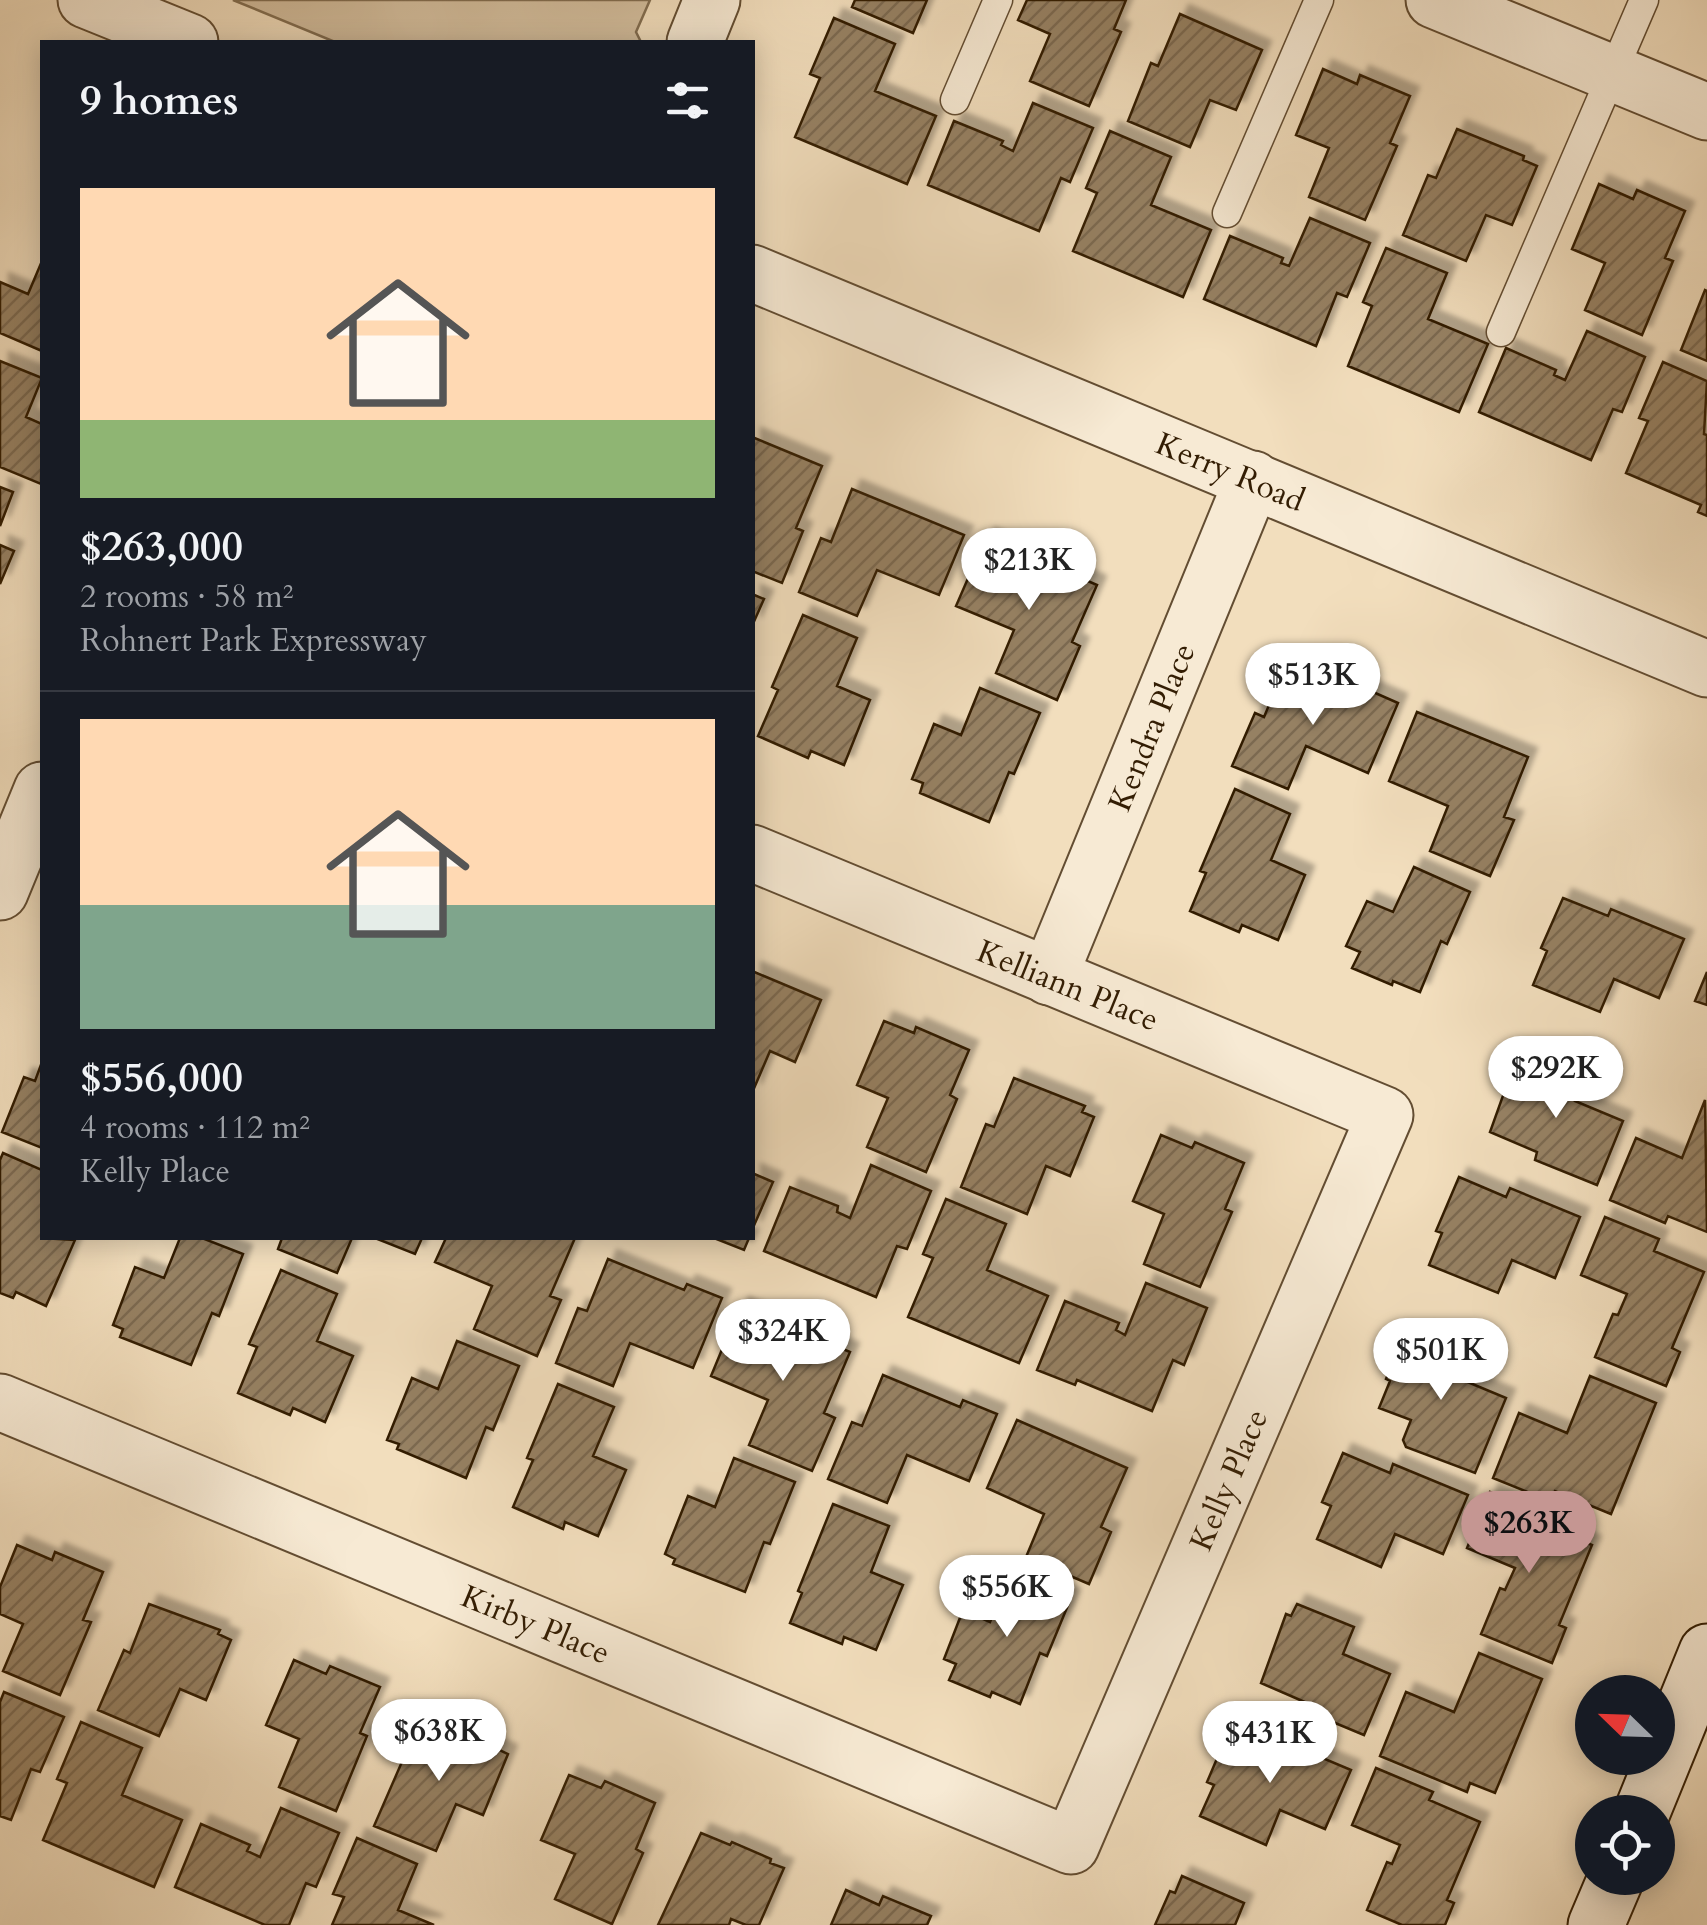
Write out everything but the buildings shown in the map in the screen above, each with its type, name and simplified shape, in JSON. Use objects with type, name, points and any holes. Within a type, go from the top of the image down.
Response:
[{"type":"street","points":[[86,0],[185,40]]},
{"type":"street","points":[[696,40],[712,0]]},
{"type":"street","points":[[1434,0],[1707,112]]},
{"type":"street","name":"Kerry Road","points":[[755,274],[1707,669]]},
{"type":"street","name":"Kendra Place","points":[[1049,977],[1253,479]]},
{"type":"street","points":[[0,892],[40,795]]},
{"type":"street","name":"Kelliann Place","points":[[755,854],[1384,1115]]},
{"type":"street","name":"Kelly Place","points":[[1071,1846],[1384,1115]]},
{"type":"street","name":"Kirby Place","points":[[0,1402],[1071,1846]]},
{"type":"street","points":[[1649,1795],[1707,1652]]},
{"type":"street","points":[[1596,1925],[1609,1895]]},
{"type":"lane","points":[[955,100],[998,0]]},
{"type":"lane","points":[[1227,212],[1320,0]]},
{"type":"lane","points":[[1501,332],[1644,0]]},
{"type":"shaded area","points":[[233,0],[650,0],[636,32],[640,40],[330,40]]}]
